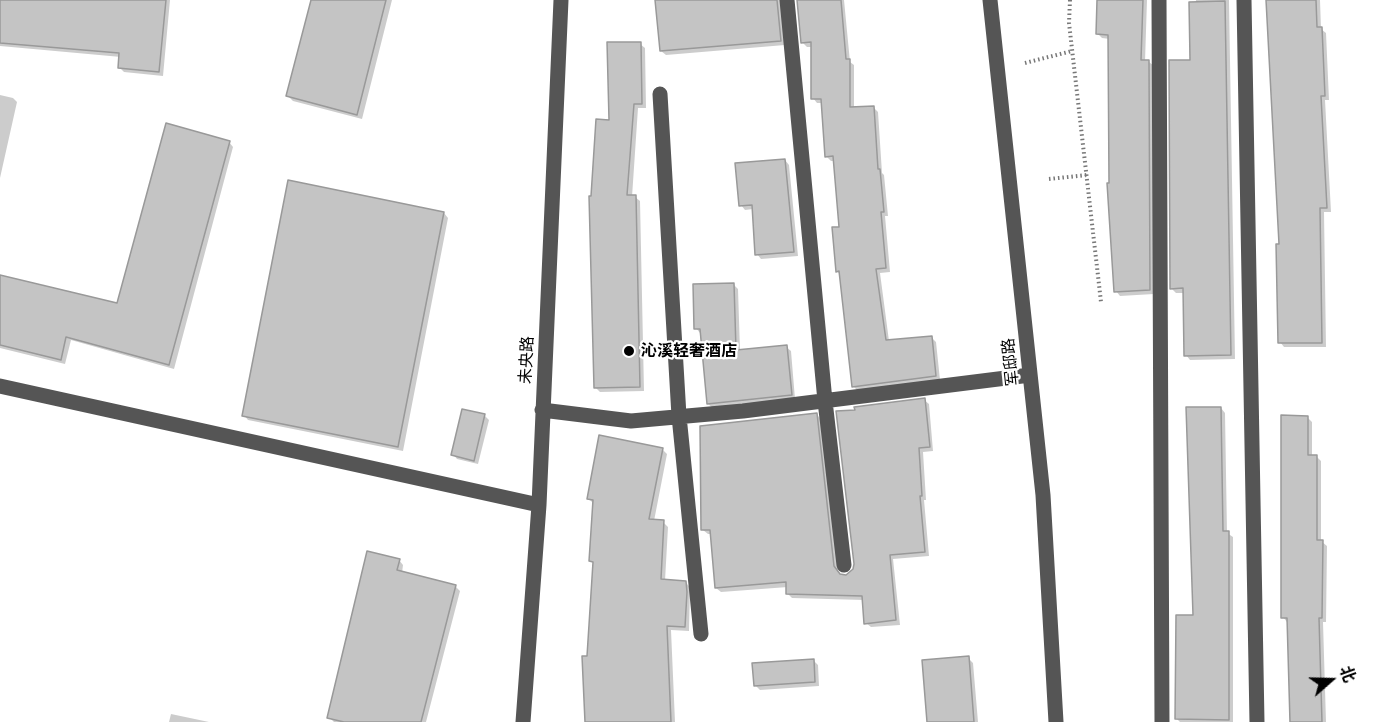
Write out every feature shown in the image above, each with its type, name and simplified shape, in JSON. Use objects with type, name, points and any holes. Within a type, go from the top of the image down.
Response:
[{"type":"street","name":"未央路","points":[[523,722],[539,505],[561,0]]},
{"type":"street","points":[[788,0],[825,401],[844,565]]},
{"type":"street","name":"军邸路","points":[[990,0],[1043,495],[1056,722]]},
{"type":"street","points":[[1159,0],[1162,722]]},
{"type":"street","points":[[1244,0],[1257,722]]},
{"type":"street","points":[[660,94],[680,416],[701,634]]},
{"type":"street","points":[[542,410],[630,421],[743,411],[1030,375]]},
{"type":"street","points":[[0,386],[539,505]]},
{"type":"path","points":[[1070,0],[1069,23],[1101,302]]},
{"type":"path","points":[[1025,63],[1072,51]]},
{"type":"path","points":[[1049,178],[1086,176]]},
{"type":"building","points":[[0,0],[166,0],[159,72],[118,68],[119,53],[0,43]]},
{"type":"building","points":[[311,0],[386,0],[357,115],[286,96]]},
{"type":"building","points":[[655,0],[777,0],[781,41],[660,51]]},
{"type":"building","points":[[797,0],[841,0],[846,59],[850,59],[850,107],[874,106],[878,169],[880,169],[884,212],[881,212],[886,268],[876,269],[886,340],[932,336],[936,376],[852,387],[832,227],[839,227],[833,156],[825,157],[821,99],[811,99],[811,42],[801,43]]},
{"type":"building","points":[[1097,0],[1143,0],[1141,60],[1149,60],[1150,290],[1114,292],[1107,183],[1109,183],[1108,35],[1096,34]]},
{"type":"building","points":[[1266,0],[1316,0],[1317,27],[1322,27],[1325,96],[1321,96],[1327,208],[1320,208],[1322,343],[1278,343],[1276,244],[1279,244]]},
{"type":"building","points":[[1225,1],[1231,355],[1184,356],[1183,288],[1170,289],[1169,60],[1190,60],[1189,2]]},
{"type":"building","points":[[607,42],[641,42],[642,104],[634,104],[627,195],[636,195],[640,387],[594,388],[589,196],[591,196],[596,119],[609,120]]},
{"type":"building","points":[[166,123],[230,141],[169,365],[66,337],[61,360],[0,345],[0,275],[117,303]]},
{"type":"building","points":[[785,159],[794,252],[755,255],[752,205],[739,206],[735,163]]},
{"type":"building","points":[[288,180],[444,212],[398,447],[242,416]]},
{"type":"building","points":[[734,283],[736,350],[787,345],[792,395],[707,404],[700,329],[694,329],[693,284]]},
{"type":"building","points":[[925,398],[930,447],[919,448],[925,552],[890,555],[896,620],[864,624],[862,596],[786,594],[786,582],[715,588],[710,530],[701,530],[700,426],[817,413],[834,566],[840,574],[846,575],[853,569],[854,564],[836,411]]},
{"type":"building","points":[[1186,407],[1221,407],[1223,531],[1229,531],[1229,720],[1175,719],[1176,615],[1193,615]]},
{"type":"building","points":[[462,409],[485,414],[474,461],[451,455]]},
{"type":"building","points":[[1281,415],[1308,416],[1308,455],[1317,455],[1317,540],[1323,540],[1322,618],[1319,618],[1322,722],[1290,722],[1287,618],[1281,618]]},
{"type":"building","points":[[599,435],[663,448],[649,519],[664,520],[661,579],[686,581],[687,592],[685,627],[667,626],[671,722],[585,722],[582,656],[587,656],[593,562],[589,561],[593,500],[587,499]]},
{"type":"building","points":[[367,551],[400,559],[397,570],[456,585],[421,722],[344,722],[327,718]]},
{"type":"building","points":[[969,656],[974,722],[927,722],[922,660]]},
{"type":"building","points":[[814,659],[815,682],[754,686],[752,663]]},
{"type":"place","name":"沁溪轻奢酒店","points":[[629,351]]}]
